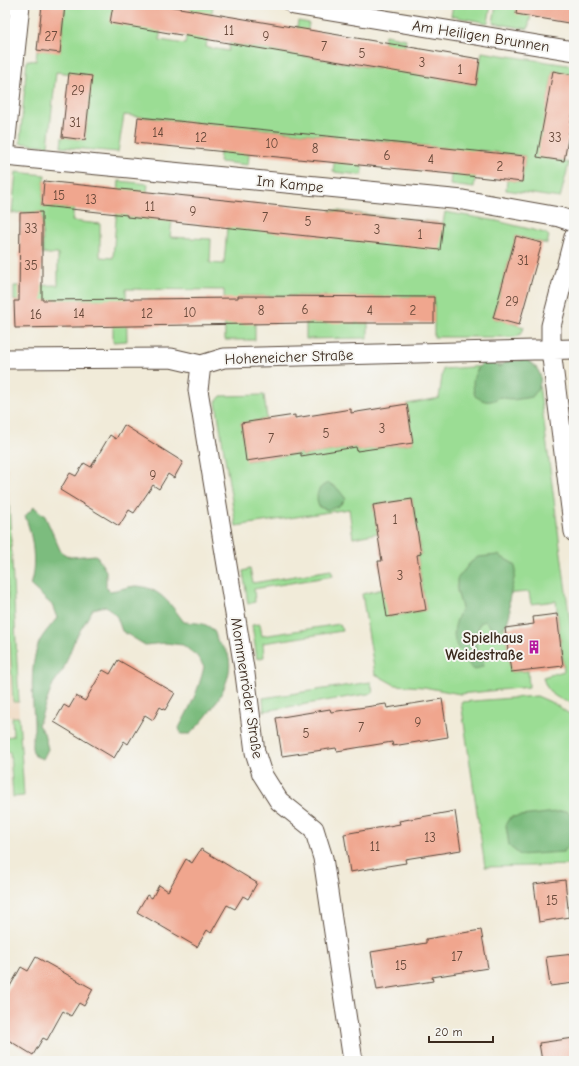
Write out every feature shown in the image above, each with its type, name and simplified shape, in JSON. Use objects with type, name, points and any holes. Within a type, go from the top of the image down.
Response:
[{"type":"street","points":[[5,147],[20,5]]},
{"type":"street","name":"Am Heiligen Brunnen","points":[[294,5],[574,51]]},
{"type":"street","name":"Im Kampe","points":[[5,156],[462,200],[559,217],[574,222]]},
{"type":"street","points":[[574,237],[551,326],[551,350],[574,532]]},
{"type":"street","name":"Hoheneicher Straße","points":[[5,359],[171,358],[200,365],[224,358],[574,349]]},
{"type":"street","name":"Mommenröder Straße","points":[[200,365],[198,390],[246,680],[255,752],[262,774],[279,800],[314,829],[316,834],[323,858],[353,1061]]},
{"type":"shaded area","points":[[8,468],[19,717],[5,717],[5,469]]},
{"type":"green space","points":[[65,5],[113,5],[160,31],[160,40],[185,44],[191,5],[213,6],[206,47],[228,51],[230,43],[292,54],[298,21],[309,23],[303,56],[378,69],[385,35],[406,39],[401,72],[476,85],[482,52],[574,66],[574,75],[553,71],[538,156],[569,163],[560,198],[506,190],[507,180],[522,182],[525,156],[478,150],[474,188],[450,185],[454,149],[365,139],[362,175],[333,172],[337,137],[252,128],[248,165],[219,162],[223,126],[124,115],[118,152],[61,147],[62,137],[85,140],[91,76],[56,72],[48,146],[20,143],[27,60],[36,61],[37,50],[60,52]]},
{"type":"green space","points":[[453,5],[467,7],[467,5],[491,5],[488,23],[451,16]]},
{"type":"green space","points":[[496,5],[533,5],[528,29],[493,23]]},
{"type":"green space","points":[[16,172],[45,175],[42,206],[74,209],[72,221],[100,224],[100,257],[113,258],[119,181],[148,184],[147,193],[129,191],[127,217],[172,221],[170,237],[211,239],[210,263],[224,264],[227,227],[328,236],[330,210],[443,223],[445,212],[497,221],[545,233],[549,236],[547,244],[516,236],[493,318],[524,327],[522,333],[516,337],[434,337],[434,297],[349,297],[348,323],[368,323],[368,338],[306,339],[306,323],[327,323],[326,296],[239,296],[255,324],[255,340],[225,340],[224,290],[126,289],[127,341],[113,342],[113,326],[100,300],[14,301],[14,286],[58,285],[58,254],[43,254],[42,212],[12,213]]},
{"type":"green space","points":[[527,360],[536,368],[540,377],[539,386],[532,397],[513,400],[500,397],[488,401],[482,400],[475,396],[473,382],[477,370],[483,362],[489,362],[499,367],[508,361]]},
{"type":"green space","points":[[529,363],[537,369],[574,653],[574,703],[558,698],[550,692],[543,677],[564,671],[556,601],[531,604],[529,592],[503,594],[502,607],[511,672],[528,671],[529,687],[460,694],[424,687],[395,685],[375,674],[362,594],[383,589],[388,617],[426,610],[417,555],[421,554],[412,499],[373,505],[378,533],[353,538],[349,509],[236,526],[216,402],[221,396],[264,395],[267,419],[241,423],[247,461],[301,453],[301,456],[356,447],[357,451],[413,443],[407,404],[439,398],[443,369]]},
{"type":"green space","points":[[329,483],[338,489],[346,499],[339,506],[328,510],[319,507],[317,495],[322,486]]},
{"type":"green space","points":[[5,502],[9,502],[19,702],[13,702],[5,540]]},
{"type":"green space","points":[[34,507],[45,516],[61,552],[70,557],[96,555],[106,571],[106,587],[110,591],[135,586],[151,589],[169,603],[184,622],[203,624],[210,627],[214,631],[218,642],[228,654],[230,664],[228,675],[225,686],[212,708],[190,734],[181,734],[179,728],[194,698],[204,667],[197,656],[183,645],[165,643],[145,645],[122,631],[117,617],[106,606],[93,609],[75,639],[63,670],[53,684],[38,725],[44,733],[48,749],[43,759],[35,756],[32,748],[34,728],[32,684],[33,664],[39,642],[57,618],[52,605],[30,585],[34,560],[32,541],[25,516]]},
{"type":"green space","points":[[498,555],[514,564],[516,570],[509,600],[510,613],[507,623],[496,635],[492,634],[490,626],[485,621],[480,623],[477,633],[476,646],[483,658],[483,666],[475,670],[467,662],[464,654],[458,648],[454,638],[456,623],[462,608],[457,591],[457,579],[470,563],[478,557]]},
{"type":"green space","points":[[250,569],[253,583],[331,570],[333,576],[254,589],[255,602],[248,604],[243,571]]},
{"type":"green space","points":[[260,624],[262,636],[340,624],[342,631],[263,643],[264,657],[257,659],[252,625]]},
{"type":"green space","points":[[371,682],[373,693],[264,711],[263,698]]},
{"type":"green space","points":[[537,696],[553,703],[574,717],[574,865],[485,867],[461,702]]},
{"type":"green space","points":[[12,717],[19,717],[24,796],[13,797],[10,752],[5,752],[5,737],[13,736]]},
{"type":"green space","points":[[566,811],[574,819],[574,839],[563,852],[520,855],[509,846],[506,825],[511,817]]},
{"type":"building","points":[[42,5],[65,5],[60,53],[37,50]]},
{"type":"building","points":[[113,5],[162,5],[480,59],[476,85],[110,23]]},
{"type":"building","points":[[517,5],[574,5],[574,24],[516,14]]},
{"type":"building","points":[[553,71],[574,75],[574,106],[564,161],[537,157]]},
{"type":"building","points":[[69,73],[92,76],[85,140],[62,137]]},
{"type":"building","points":[[138,117],[525,156],[522,182],[135,143]]},
{"type":"building","points":[[44,181],[443,223],[440,250],[127,217],[127,215],[42,206]]},
{"type":"building","points":[[42,212],[42,300],[238,298],[238,296],[434,297],[434,323],[306,323],[15,328],[14,301],[19,301],[20,213]]},
{"type":"building","points":[[516,236],[542,243],[519,325],[493,318]]},
{"type":"building","points":[[407,404],[413,443],[357,451],[356,447],[301,456],[301,453],[246,461],[241,423],[295,415],[295,418],[351,409],[351,413]]},
{"type":"building","points":[[124,425],[183,462],[174,478],[168,474],[159,489],[153,485],[134,513],[129,510],[119,526],[60,490],[70,473],[76,476],[84,463],[91,467],[110,435],[116,439]]},
{"type":"building","points":[[412,499],[421,554],[417,555],[426,610],[387,617],[378,561],[382,561],[373,505]]},
{"type":"building","name":"Spielhaus Weidestraße","points":[[557,614],[563,666],[511,672],[505,628],[534,624],[533,617]]},
{"type":"building","points":[[118,660],[175,693],[165,710],[160,707],[153,720],[145,715],[128,744],[124,741],[114,758],[54,722],[64,705],[69,708],[76,696],[85,701],[103,670],[110,674]]},
{"type":"building","points":[[442,699],[448,737],[393,746],[392,742],[337,751],[336,748],[282,756],[276,718],[330,709],[331,712],[386,704],[387,708]]},
{"type":"building","points":[[455,811],[461,850],[405,859],[406,863],[350,872],[344,834],[400,824],[399,821]]},
{"type":"building","points":[[201,849],[257,883],[248,899],[243,896],[235,909],[227,905],[211,933],[207,930],[197,947],[137,912],[147,895],[152,898],[159,885],[168,891],[186,859],[192,863]]},
{"type":"building","points":[[565,880],[569,917],[539,922],[534,884]]},
{"type":"building","points":[[481,930],[488,968],[432,977],[433,981],[377,990],[371,952],[426,943],[426,939]]},
{"type":"building","points":[[574,954],[574,983],[550,986],[546,957]]},
{"type":"building","points":[[36,957],[93,989],[84,1006],[79,1003],[71,1016],[63,1011],[47,1040],[43,1038],[33,1055],[5,1038],[5,995],[21,967],[28,971]]},
{"type":"building","points":[[574,1038],[574,1061],[542,1061],[539,1043]]},
{"type":"place","name":"Spielhaus Weidestraße","points":[[534,647]]}]
